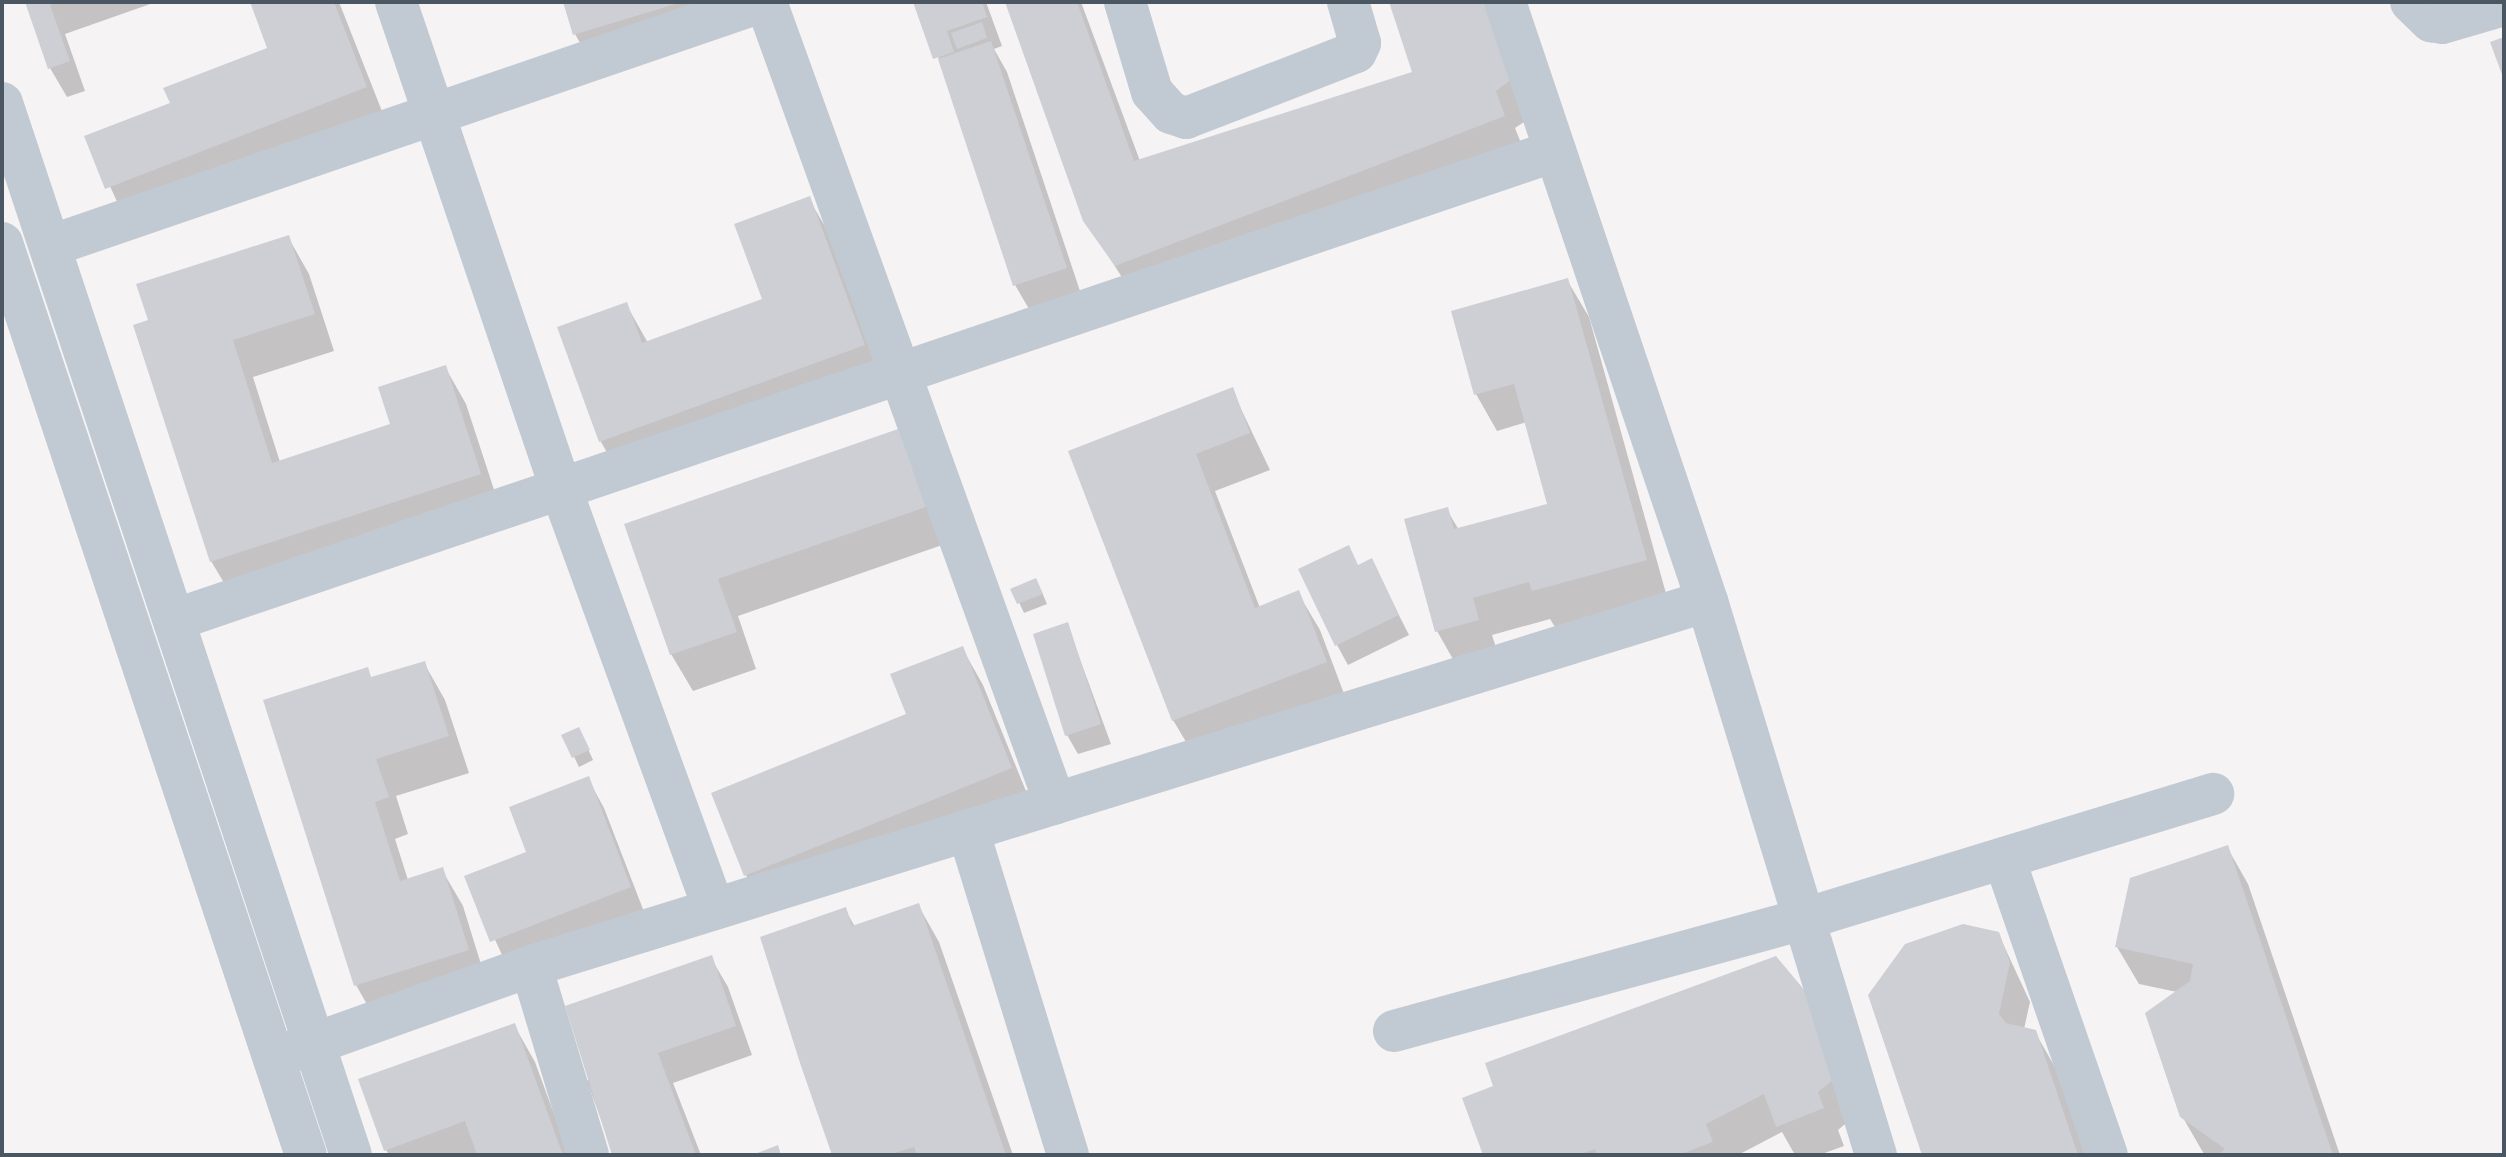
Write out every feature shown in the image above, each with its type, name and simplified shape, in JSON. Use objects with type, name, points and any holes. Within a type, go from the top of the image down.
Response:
[{"type":"street","points":[[396,2],[437,113],[561,489],[714,909]]},
{"type":"street","points":[[50,246],[763,2],[1055,803]]},
{"type":"street","points":[[1125,2],[1152,92],[1171,113],[1186,118],[1356,52],[1360,43],[1348,2]]},
{"type":"street","points":[[1505,2],[1707,601],[1876,1155]]},
{"type":"street","points":[[2411,2],[2431,21],[2442,23],[2504,5]]},
{"type":"street","points":[[2,103],[351,1155]]},
{"type":"street","points":[[174,620],[1555,151]]},
{"type":"street","points":[[2,243],[306,1155]]},
{"type":"street","points":[[24,306],[62,290]]},
{"type":"street","points":[[274,1058],[531,966],[1707,601]]},
{"type":"street","points":[[1394,1031],[1804,919],[2213,794]]},
{"type":"street","points":[[968,830],[1068,1155]]},
{"type":"street","points":[[2004,858],[2107,1155]]},
{"type":"street","points":[[531,966],[588,1155]]},
{"type":"building","points":[[25,2],[57,2],[50,5],[70,61],[48,69]]},
{"type":"building","points":[[250,2],[334,2],[367,87],[105,189],[84,136],[170,103],[163,88],[267,48]]},
{"type":"building","points":[[563,2],[679,2],[679,3],[573,35]]},
{"type":"building","points":[[913,2],[982,2],[987,17],[947,31],[954,52],[933,59]]},
{"type":"building","points":[[1005,2],[1077,2],[1134,161],[1412,72],[1389,2],[1486,2],[1516,76],[1496,91],[1505,116],[1115,266],[1083,221]]},
{"type":"building","points":[[982,22],[987,38],[957,49],[951,33]]},
{"type":"building","points":[[2504,37],[2504,80],[2490,42]]},
{"type":"building","points":[[991,41],[1067,268],[1013,286],[938,59]]},
{"type":"building","points":[[810,196],[865,345],[599,442],[557,327],[627,302],[642,343],[762,299],[734,224]]},
{"type":"building","points":[[289,235],[315,314],[233,340],[272,463],[390,424],[378,387],[446,365],[481,474],[210,562],[133,325],[148,320],[136,284]]},
{"type":"building","points":[[1568,278],[1647,560],[1532,591],[1529,582],[1473,598],[1479,620],[1435,632],[1404,519],[1448,507],[1454,529],[1547,504],[1514,384],[1474,395],[1451,311]]},
{"type":"building","points":[[1233,387],[1250,433],[1196,454],[1255,608],[1299,590],[1327,662],[1172,721],[1068,451]]},
{"type":"building","points":[[898,429],[926,507],[718,579],[737,632],[670,655],[624,524]]},
{"type":"building","points":[[1349,545],[1358,565],[1372,558],[1399,615],[1335,646],[1298,569]]},
{"type":"building","points":[[1036,578],[1043,594],[1017,604],[1010,589]]},
{"type":"building","points":[[1068,622],[1101,724],[1065,736],[1033,634]]},
{"type":"building","points":[[963,646],[1012,768],[744,876],[711,793],[906,714],[890,674]]},
{"type":"building","points":[[425,661],[449,736],[376,759],[389,797],[375,802],[400,881],[443,867],[469,950],[354,986],[263,700],[368,667],[371,677]]},
{"type":"building","points":[[579,727],[590,750],[572,758],[561,735]]},
{"type":"building","points":[[589,776],[631,887],[490,942],[464,876],[526,852],[509,807]]},
{"type":"building","points":[[2228,845],[2333,1155],[2217,1155],[2225,1149],[2180,1117],[2145,1013],[2190,981],[2193,964],[2115,947],[2130,878]]},
{"type":"building","points":[[919,903],[1006,1155],[917,1155],[914,1147],[889,1155],[832,1155],[760,937],[846,907],[852,926]]},
{"type":"building","points":[[1963,924],[1999,932],[2010,963],[1999,1014],[2006,1023],[2036,1030],[2078,1155],[1922,1155],[1868,995],[1905,944]]},
{"type":"building","points":[[712,955],[736,1026],[658,1053],[696,1155],[612,1155],[565,1006]]},
{"type":"building","points":[[1776,956],[1821,1010],[1844,1071],[1818,1092],[1824,1108],[1776,1127],[1764,1094],[1706,1124],[1713,1142],[1678,1155],[1597,1155],[1595,1149],[1578,1155],[1483,1155],[1462,1098],[1493,1086],[1485,1063]]},
{"type":"building","points":[[515,1023],[563,1155],[477,1155],[465,1121],[384,1151],[358,1079]]},
{"type":"building","points":[[778,1145],[781,1155],[752,1155]]}]
